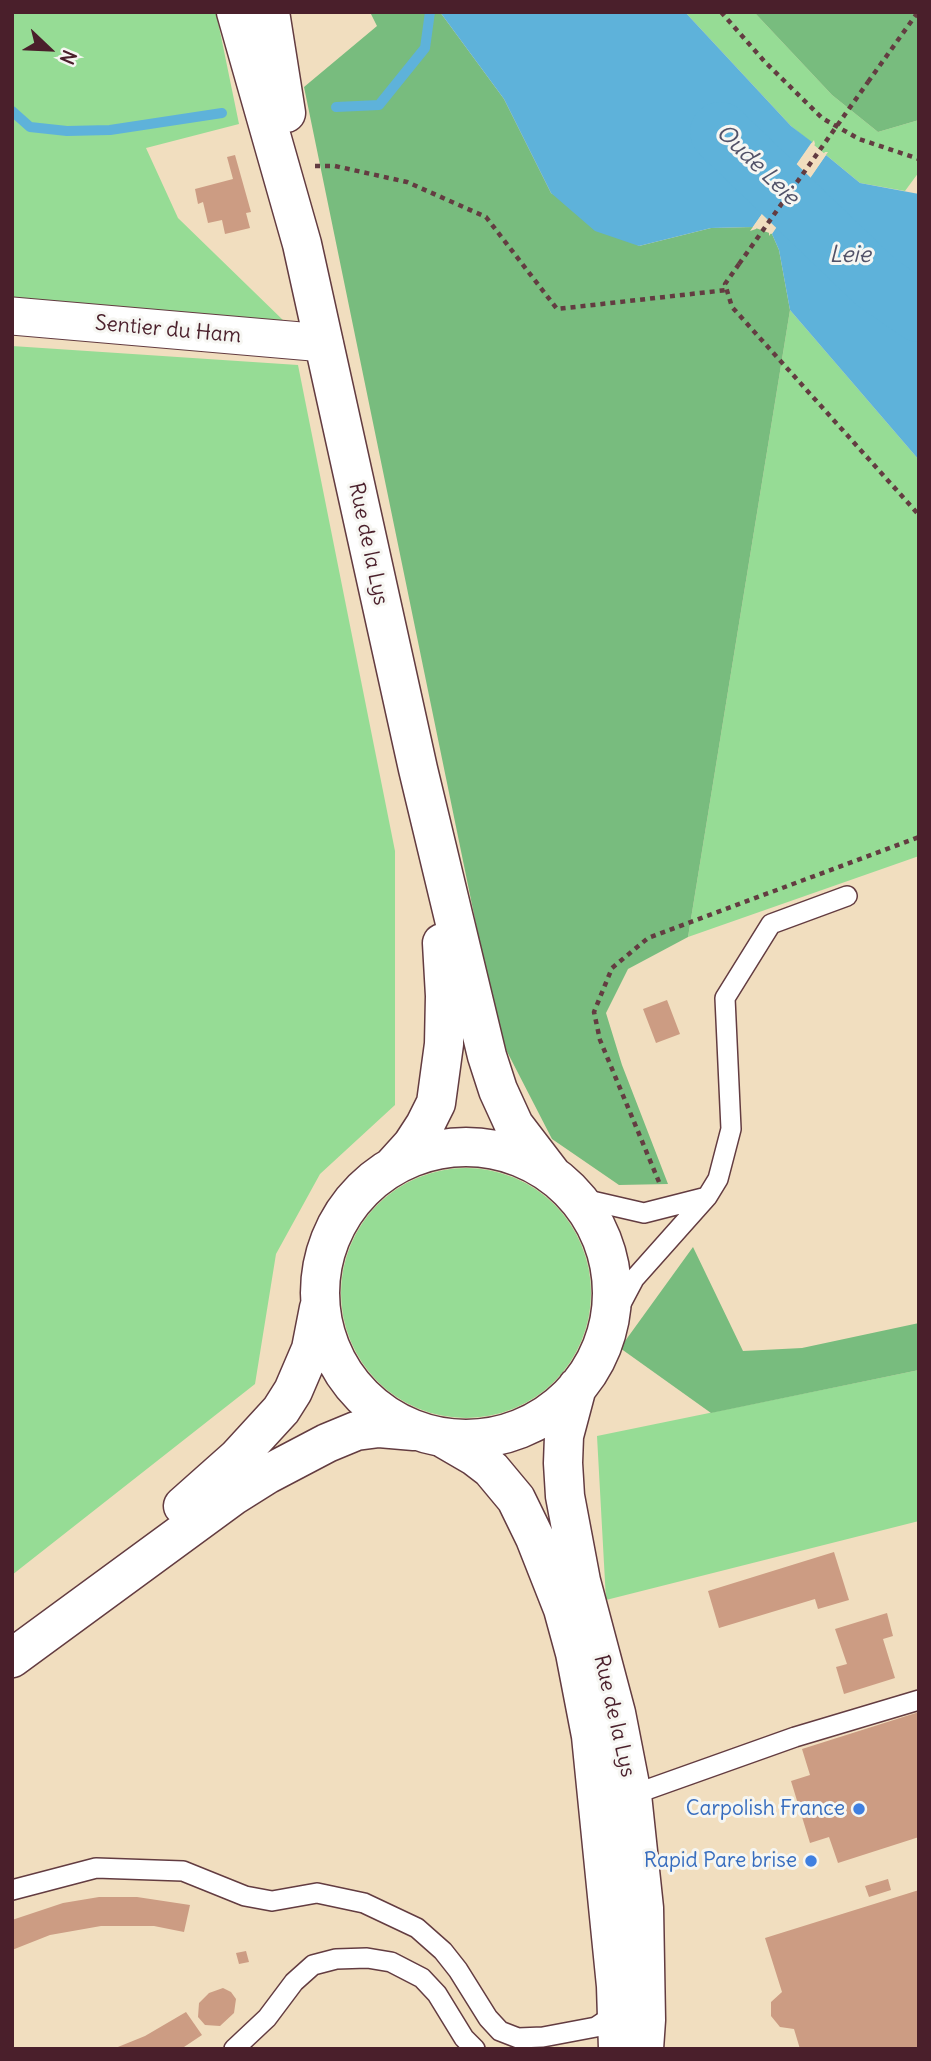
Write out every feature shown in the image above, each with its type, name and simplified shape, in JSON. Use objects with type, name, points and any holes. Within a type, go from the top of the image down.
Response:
[{"type":"main road","name":"Rue de la Lys","points":[[236,12],[302,244],[435,843],[476,1016],[498,1090],[514,1125],[596,1225],[607,1255],[612,1287],[607,1330],[595,1360],[578,1387],[564,1436],[563,1463],[565,1496],[581,1581],[615,1713],[632,1795],[644,1908],[646,1987],[623,2041]]},
{"type":"main road","name":"Rue de la Lys","points":[[271,12],[302,244]]},
{"type":"main road","name":"Rue de la Lys","points":[[390,1169],[412,1146],[425,1125],[436,1102],[440,1081],[444,996],[435,843]]},
{"type":"main road","points":[[62,1620],[237,1458],[281,1410],[293,1391],[311,1349],[321,1299],[325,1255],[343,1215],[356,1197],[390,1169],[430,1152],[452,1147],[474,1147],[516,1155],[562,1183]]},
{"type":"main road","name":"Rue de la Lys","points":[[321,1299],[329,1342],[349,1380],[381,1411],[474,1456],[491,1469],[516,1499],[535,1538],[563,1609],[575,1653],[591,1736],[623,2041]]},
{"type":"main road","points":[[12,1658],[233,1496],[300,1457],[356,1431],[379,1428],[473,1438],[506,1434],[545,1416],[578,1387]]},
{"type":"street","name":"Sentier du Ham","points":[[12,316],[324,343]]},
{"type":"lane","points":[[607,1330],[634,1279],[707,1197],[718,1179],[731,1129],[725,998],[771,924],[847,896]]},
{"type":"lane","points":[[562,1183],[592,1201],[644,1213],[707,1197]]},
{"type":"lane","points":[[632,1795],[795,1737],[919,1700]]},
{"type":"lane","points":[[12,1890],[96,1868],[171,1870],[183,1871],[245,1896],[272,1901],[317,1893],[364,1902],[417,1928],[443,1951],[488,2018],[500,2031],[518,2038],[543,2037],[596,2027],[623,2041]]},
{"type":"lane","points":[[234,2049],[267,2018],[294,1982],[313,1965],[337,1959],[367,1958],[391,1962],[422,1978],[437,1994],[464,2038],[475,2049]]},
{"type":"path","points":[[721,12],[764,61],[822,118],[859,139],[919,159]]},
{"type":"path","points":[[918,12],[725,284],[732,307],[919,514]]},
{"type":"path","points":[[293,165],[335,166],[407,182],[486,218],[557,309],[727,290]]},
{"type":"green space","points":[[12,12],[216,12],[239,124],[146,148],[178,218],[286,323],[12,302]]},
{"type":"green space","points":[[370,12],[440,12],[504,99],[551,193],[639,246],[711,228],[753,227],[772,234],[779,250],[790,310],[688,937],[628,969],[606,1013],[622,1065],[668,1184],[619,1185],[552,1139],[499,1036],[304,87],[377,26]]},
{"type":"green space","points":[[685,12],[754,12],[832,95],[878,132],[919,120],[919,172],[905,191],[860,183],[791,126]]},
{"type":"green space","points":[[754,12],[919,12],[919,120],[878,132],[832,95]]},
{"type":"green space","points":[[790,310],[919,460],[919,856],[688,937]]},
{"type":"green space","points":[[12,346],[298,365],[395,851],[395,1105],[320,1174],[276,1254],[255,1384],[12,1575]]},
{"type":"green space","points":[[466,1168],[514,1178],[535,1189],[554,1205],[570,1224],[581,1245],[591,1293],[581,1341],[570,1362],[554,1381],[535,1397],[514,1408],[466,1418],[418,1408],[397,1397],[378,1381],[362,1362],[351,1341],[341,1293],[351,1245],[362,1224],[378,1205],[397,1189],[418,1178]]},
{"type":"green space","points":[[693,1247],[743,1351],[802,1348],[919,1323],[919,1370],[711,1413],[620,1348]]},
{"type":"green space","points":[[919,1370],[919,1521],[606,1600],[597,1436]]},
{"type":"water","points":[[440,12],[685,12],[791,126],[812,142],[753,227],[711,228],[639,246],[595,231],[551,193],[504,99]]},
{"type":"water","name":"Leie","points":[[826,155],[860,183],[919,194],[919,460],[790,310],[779,250],[772,234]]},
{"type":"pier","points":[[814,140],[815,144],[756,229],[750,231]]},
{"type":"pier","points":[[825,152],[828,152],[769,236],[769,232]]},
{"type":"building","points":[[235,155],[251,212],[246,213],[250,228],[225,234],[222,220],[208,223],[203,202],[198,204],[195,189],[233,179],[227,157]]},
{"type":"building","points":[[667,1000],[680,1034],[656,1043],[643,1009]]},
{"type":"building","points":[[834,1552],[849,1600],[818,1609],[815,1599],[719,1628],[708,1591]]},
{"type":"building","points":[[887,1613],[893,1636],[883,1639],[895,1678],[844,1694],[836,1667],[847,1664],[835,1629]]},
{"type":"building","name":"Carpolish France","points":[[919,1712],[919,1837],[838,1863],[829,1837],[810,1843],[791,1781],[810,1775],[802,1749]]},
{"type":"building","points":[[888,1879],[891,1890],[869,1897],[865,1886]]},
{"type":"building","points":[[919,1890],[919,2049],[800,2049],[794,2029],[780,2027],[771,2016],[771,2002],[782,1992],[765,1938]]},
{"type":"building","points":[[99,1897],[137,1897],[190,1905],[184,1932],[154,1926],[101,1926],[50,1935],[12,1950],[12,1920],[63,1903]]},
{"type":"building","points":[[246,1951],[249,1962],[239,1964],[236,1953]]},
{"type":"building","points":[[223,1988],[231,1992],[236,1999],[234,2013],[220,2026],[205,2025],[198,2017],[199,2003],[209,1993]]},
{"type":"building","points":[[186,2012],[202,2035],[181,2049],[113,2049],[145,2036]]},
{"type":"waterway","points":[[336,107],[379,105],[425,48],[430,12]]},
{"type":"waterway","points":[[12,111],[30,127],[67,131],[110,130],[222,113]]},
{"type":"waterway","name":"Oude Leie","points":[[720,132],[876,282],[919,312]]},
{"type":"place","name":"Carpolish France","points":[[859,1809]]},
{"type":"place","name":"Rapid Pare brise","points":[[811,1861]]}]
